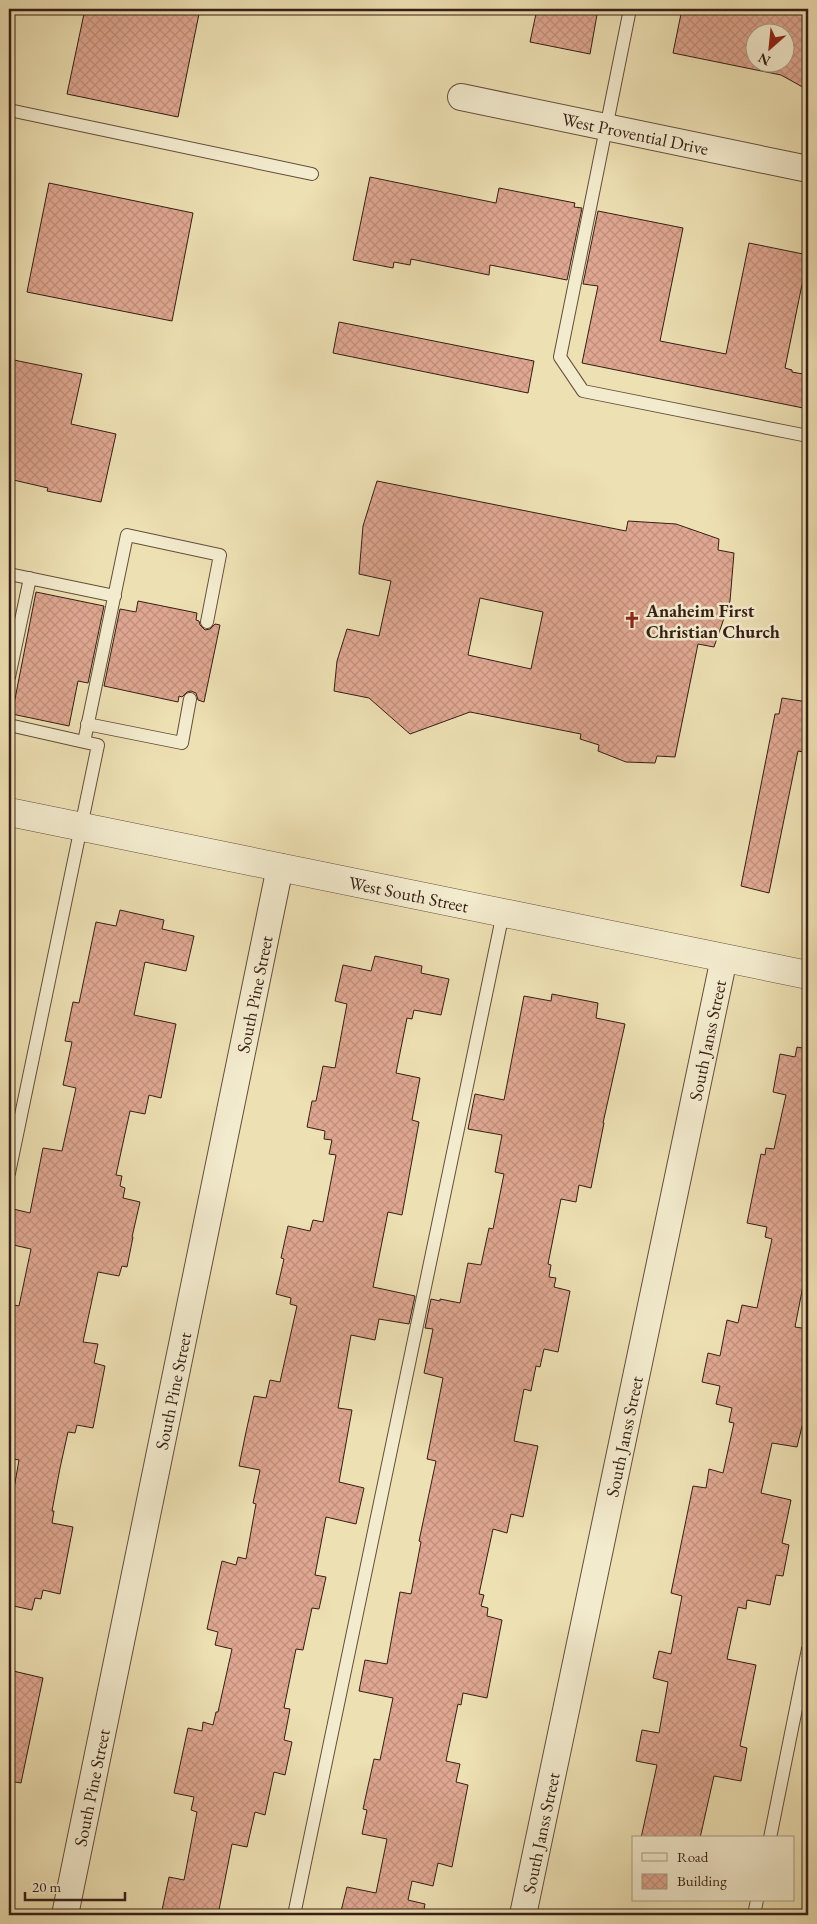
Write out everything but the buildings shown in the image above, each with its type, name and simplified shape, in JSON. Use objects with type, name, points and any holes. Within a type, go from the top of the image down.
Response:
[{"type":"street","name":"West Provential Drive","points":[[461,96],[808,169]]},
{"type":"street","name":"West South Street","points":[[9,812],[808,975]]},
{"type":"street","name":"South Pine Street","points":[[64,1915],[280,867]]},
{"type":"street","name":"South Janss Street","points":[[523,1915],[724,958]]},
{"type":"lane","points":[[630,9],[560,357],[583,391],[808,436]]},
{"type":"lane","points":[[9,110],[312,174]]},
{"type":"lane","points":[[84,742],[127,535],[220,555],[207,622]]},
{"type":"lane","points":[[9,574],[115,596]]},
{"type":"lane","points":[[9,677],[30,578]]},
{"type":"lane","points":[[87,724],[182,743],[190,699]]},
{"type":"lane","points":[[9,725],[98,744],[9,1173]]},
{"type":"lane","points":[[294,1915],[503,913]]},
{"type":"lane","points":[[770,1836],[808,1649]]},
{"type":"lane","points":[[754,1915],[757,1902]]},
{"type":"place","name":"Anaheim First Christian Church","points":[[632,620]]}]
